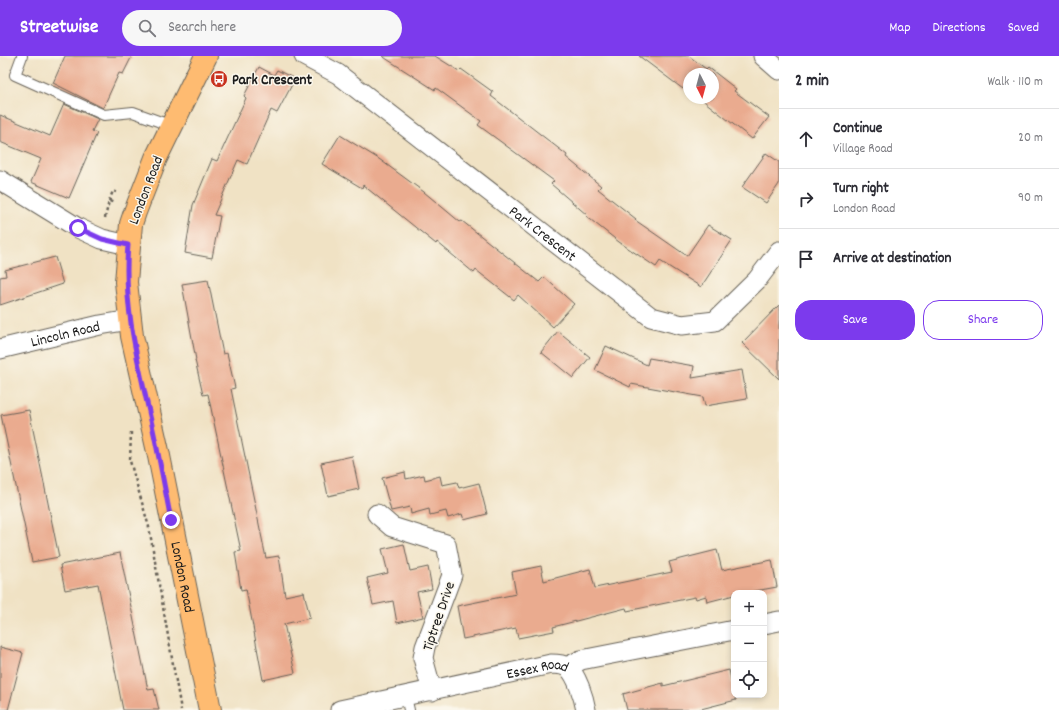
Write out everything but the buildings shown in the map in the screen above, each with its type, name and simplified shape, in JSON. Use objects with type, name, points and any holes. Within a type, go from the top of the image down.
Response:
[{"type":"main road","name":"London Road","points":[[206,56],[148,176],[134,212],[128,245],[126,282],[130,320],[210,710]]},
{"type":"street","name":"Park Crescent","points":[[304,56],[338,74],[651,317],[682,325],[714,321],[756,280],[779,251]]},
{"type":"street","points":[[763,56],[779,70]]},
{"type":"street","points":[[0,180],[78,228],[102,239],[128,245]]},
{"type":"street","name":"Lincoln Road","points":[[0,349],[100,325],[130,320]]},
{"type":"street","name":"Tiptree Drive","points":[[377,514],[392,528],[446,544],[452,575],[425,647],[423,658],[432,691]]},
{"type":"street","points":[[767,623],[779,621]]},
{"type":"street","name":"Essex Road","points":[[340,710],[401,704],[432,691],[547,664],[558,664],[567,667],[581,660],[731,631]]},
{"type":"street","points":[[567,667],[574,676],[584,698],[586,710]]},
{"type":"lane","points":[[22,56],[15,75],[104,115],[133,112],[172,126]]},
{"type":"path","points":[[104,220],[113,191],[116,192]]},
{"type":"path","points":[[109,201],[113,202]]},
{"type":"path","name":"London Road","points":[[129,450],[134,477],[149,527],[181,710]]},
{"type":"place","name":"Park Crescent","points":[[219,79]]},
{"type":"route","points":[[78,228],[102,239],[128,245],[126,282],[132,336],[159,456],[171,520]]}]
